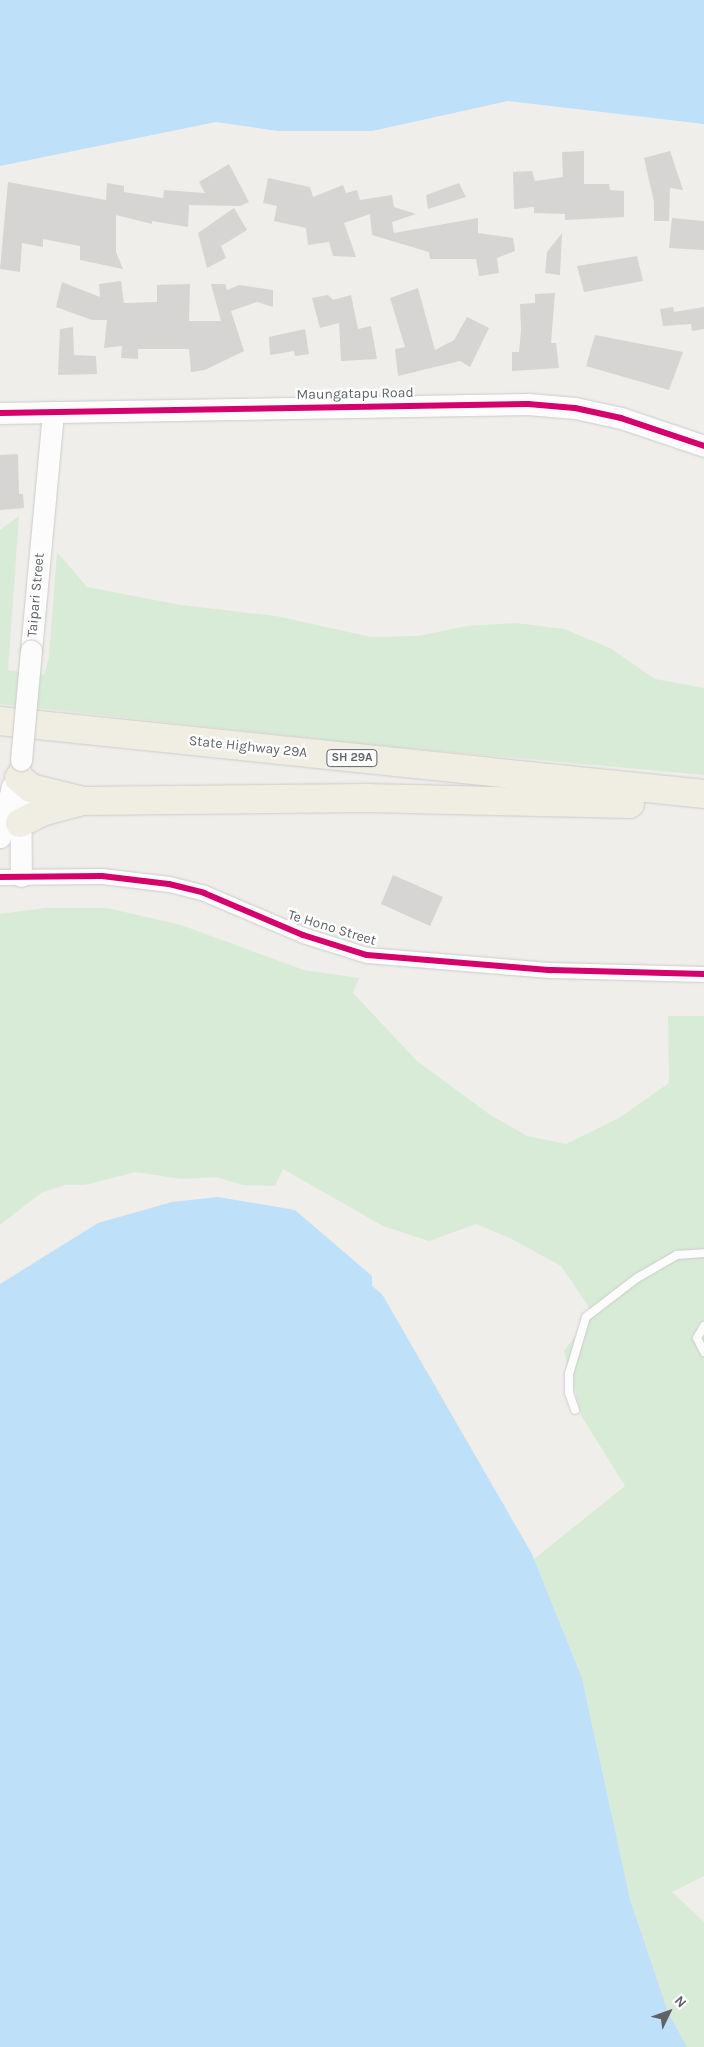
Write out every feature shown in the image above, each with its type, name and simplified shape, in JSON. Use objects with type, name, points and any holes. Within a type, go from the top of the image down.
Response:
[{"type":"highway","name":"State Highway 29A","points":[[0,721],[704,794]]},
{"type":"highway","points":[[20,769],[31,788],[82,800],[366,798],[704,806]]},
{"type":"highway","points":[[10,830],[45,811],[82,800]]},
{"type":"street","name":"Maungatapu Road","points":[[0,413],[528,404],[575,408],[621,418],[704,446]]},
{"type":"street","name":"Taipari Street","points":[[10,876],[10,830],[20,769],[53,412]]},
{"type":"street","name":"Te Hono Street","points":[[10,876],[102,876],[169,884],[204,893],[303,935],[367,955],[551,970],[704,974]]},
{"type":"lane","points":[[575,1410],[569,1393],[568,1374],[586,1317],[637,1278],[677,1254],[704,1253]]},
{"type":"lane","points":[[704,1326],[697,1338],[704,1352]]},
{"type":"green space","points":[[19,516],[8,670],[44,675],[49,657],[57,552],[87,587],[181,605],[276,616],[371,637],[418,636],[467,626],[516,623],[564,629],[610,648],[655,679],[704,688],[704,775],[362,744],[0,704],[0,530]]},
{"type":"green space","points":[[45,908],[107,908],[181,925],[304,970],[359,978],[353,993],[417,1061],[489,1114],[527,1136],[566,1144],[619,1118],[669,1083],[668,1016],[704,1016],[704,1876],[672,1892],[704,1922],[704,2047],[687,2047],[668,2012],[630,1899],[582,1678],[534,1559],[625,1486],[582,1417],[564,1351],[593,1313],[561,1266],[510,1238],[476,1224],[429,1241],[383,1226],[283,1169],[275,1186],[243,1185],[216,1177],[181,1179],[136,1172],[85,1185],[65,1185],[41,1193],[0,1225],[0,914]]},
{"type":"water","points":[[0,0],[704,0],[704,124],[508,101],[372,131],[278,131],[216,122],[0,166]]},
{"type":"water","points":[[218,1197],[295,1210],[372,1276],[372,1286],[382,1294],[532,1554],[582,1678],[630,1899],[668,2012],[687,2047],[0,2047],[0,1284],[98,1223],[172,1202]]},
{"type":"building","points":[[584,151],[584,184],[609,184],[610,190],[624,191],[624,217],[565,220],[565,214],[534,213],[534,207],[514,209],[513,172],[532,171],[535,181],[563,177],[562,152]]},
{"type":"building","points":[[670,151],[683,190],[670,188],[669,221],[654,221],[654,202],[644,158]]},
{"type":"building","points":[[229,164],[249,202],[240,206],[189,205],[188,227],[152,221],[152,224],[116,215],[116,252],[123,269],[80,260],[80,246],[43,239],[43,247],[22,243],[20,272],[0,269],[8,182],[106,200],[107,183],[124,186],[124,192],[163,198],[164,190],[205,193],[199,182]]},
{"type":"building","points":[[268,178],[310,187],[313,197],[343,185],[346,193],[357,190],[360,200],[392,195],[394,207],[416,214],[392,222],[394,233],[478,218],[478,233],[513,238],[515,251],[497,258],[499,273],[479,276],[476,259],[430,259],[429,252],[372,235],[370,214],[344,223],[356,257],[333,256],[329,242],[308,245],[306,228],[274,221],[277,206],[263,203]]},
{"type":"building","points":[[459,183],[466,197],[428,209],[426,195]]},
{"type":"building","points":[[234,208],[247,230],[221,246],[226,258],[207,268],[198,233]]},
{"type":"building","points":[[672,218],[704,221],[704,250],[669,248]]},
{"type":"building","points":[[562,233],[560,275],[545,273],[547,252]]},
{"type":"building","points":[[637,256],[643,281],[584,292],[577,266]]},
{"type":"building","points":[[121,281],[124,303],[157,302],[157,285],[190,284],[189,321],[221,321],[211,284],[225,284],[227,290],[239,285],[273,290],[273,307],[257,302],[231,311],[244,351],[205,370],[191,372],[189,349],[138,349],[138,359],[121,358],[122,346],[104,348],[107,320],[92,320],[56,307],[62,282],[100,297],[99,284]]},
{"type":"building","points":[[418,288],[435,350],[454,340],[467,317],[489,328],[470,367],[460,361],[398,376],[395,349],[405,347],[390,298]]},
{"type":"building","points":[[555,293],[551,343],[556,343],[559,368],[512,371],[512,352],[519,352],[521,330],[520,304],[535,303],[535,294]]},
{"type":"building","points":[[328,295],[333,300],[351,295],[358,329],[371,326],[377,359],[341,361],[339,323],[320,328],[312,298]]},
{"type":"building","points":[[673,307],[674,312],[704,307],[704,329],[692,331],[691,324],[663,326],[660,309]]},
{"type":"building","points":[[73,327],[74,355],[96,356],[97,374],[58,375],[60,329]]},
{"type":"building","points":[[305,329],[309,354],[295,356],[294,351],[270,355],[269,337]]},
{"type":"building","points":[[595,335],[683,352],[669,390],[586,366]]},
{"type":"building","points":[[18,454],[19,494],[23,494],[24,508],[0,510],[0,455]]},
{"type":"building","points":[[393,875],[443,897],[430,926],[381,904]]},
{"type":"cycle path","points":[[0,413],[528,404],[575,408],[621,418],[704,446]]},
{"type":"cycle path","points":[[0,877],[102,876],[169,884],[204,893],[303,935],[367,955],[551,970],[704,974]]}]
